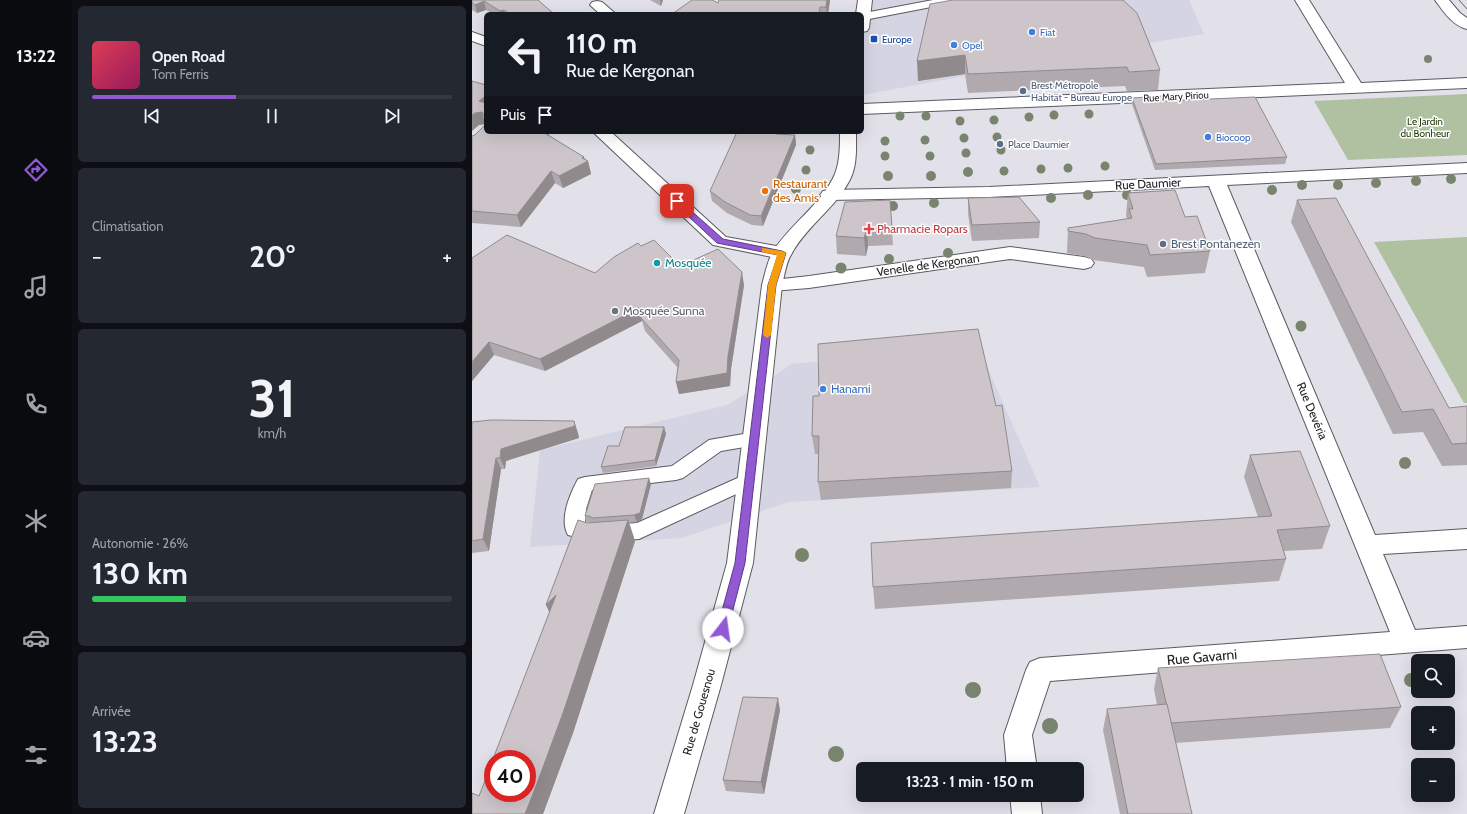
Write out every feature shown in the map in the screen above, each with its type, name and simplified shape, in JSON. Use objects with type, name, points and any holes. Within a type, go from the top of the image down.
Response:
[{"type":"street","points":[[864,12],[865,0]]},
{"type":"street","points":[[1302,0],[1356,88]]},
{"type":"street","points":[[1442,0],[1455,16],[1467,25]]},
{"type":"street","points":[[597,5],[606,12]]},
{"type":"street","points":[[472,36],[484,41]]},
{"type":"street","name":"Rue Mary Piriou","points":[[864,109],[1467,83]]},
{"type":"street","points":[[603,134],[720,241],[782,253]]},
{"type":"street","name":"Rue de Gouesnou","points":[[669,814],[707,685],[740,563],[751,479],[772,285],[782,253],[802,226],[829,195],[842,175],[847,159],[848,134]]},
{"type":"street","name":"Rue Daumier","points":[[829,195],[989,192],[1467,168]]},
{"type":"street","name":"Rue Devéria","points":[[1216,181],[1407,641]]},
{"type":"street","name":"Venelle de Kergonan","points":[[772,285],[809,282],[1010,253],[1084,263]]},
{"type":"street","points":[[1368,546],[1467,539]]},
{"type":"street","name":"Rue Gavarni","points":[[1021,762],[1018,735],[1040,670],[1467,637]]},
{"type":"street","points":[[1026,802],[1027,814]]},
{"type":"lane","points":[[864,22],[952,0]]},
{"type":"lane","points":[[751,479],[639,531],[595,534],[575,529],[576,509],[585,484],[676,474],[716,445],[755,439]]},
{"type":"shaded area","points":[[857,0],[1189,0],[1204,34],[965,73],[965,76],[864,95],[864,12],[856,12]]},
{"type":"shaded area","points":[[977,347],[982,364],[986,364],[1040,487],[788,502],[682,538],[530,547],[540,450],[727,405],[792,364]]},
{"type":"green space","name":"Le Jardin du Bonheur","points":[[1467,94],[1467,155],[1348,160],[1314,101]]},
{"type":"green space","points":[[1467,237],[1467,403],[1464,403],[1374,242]]},
{"type":"building","points":[[472,0],[538,0],[552,12],[507,12],[504,10],[500,11],[484,1],[475,5],[472,3]]},
{"type":"building","points":[[692,0],[712,0],[718,3],[719,0],[827,0],[826,7],[820,7],[819,12],[675,12]]},
{"type":"building","name":"Fiat","points":[[953,0],[1123,0],[1137,13],[1160,70],[1129,72],[1127,67],[968,74],[965,55],[917,61],[930,4]]},
{"type":"building","points":[[472,81],[484,84],[484,97],[479,101],[484,102],[484,119],[482,112],[472,115]]},
{"type":"building","name":"Biocoop","points":[[1164,96],[1165,101],[1255,97],[1287,157],[1156,164],[1132,98]]},
{"type":"building","points":[[484,126],[484,134],[546,134],[588,161],[559,176],[551,171],[517,215],[472,211],[472,136]]},
{"type":"building","points":[[736,134],[795,135],[761,216],[750,215],[725,202],[710,191]]},
{"type":"building","points":[[1175,190],[1185,217],[1197,216],[1210,251],[1150,255],[1147,245],[1095,238],[1086,234],[1068,231],[1068,228],[1132,218],[1129,209],[1133,209],[1128,193]]},
{"type":"building","points":[[1019,197],[1040,222],[972,225],[968,198]]},
{"type":"building","points":[[1336,198],[1449,408],[1467,406],[1467,443],[1452,444],[1433,409],[1402,412],[1297,200]]},
{"type":"building","points":[[890,200],[892,227],[867,228],[864,238],[836,236],[845,202]]},
{"type":"building","points":[[507,235],[595,273],[614,257],[638,243],[641,246],[654,240],[680,266],[718,249],[742,272],[728,356],[727,373],[676,382],[679,360],[641,318],[639,308],[540,359],[489,342],[472,362],[472,258]]},
{"type":"building","points":[[978,329],[996,406],[1002,405],[1012,471],[818,482],[819,436],[812,436],[813,396],[819,396],[818,344]]},
{"type":"building","points":[[491,420],[574,421],[575,426],[501,449],[500,458],[496,458],[483,539],[472,541],[472,422]]},
{"type":"building","points":[[625,427],[664,427],[655,460],[601,467],[608,446],[619,446]]},
{"type":"building","points":[[1300,451],[1330,526],[1277,530],[1286,559],[873,587],[871,543],[1272,516],[1250,455]]},
{"type":"building","points":[[649,478],[640,513],[634,515],[593,518],[590,516],[585,516],[595,484]]},
{"type":"building","points":[[578,520],[587,523],[628,520],[563,713],[536,786],[536,750],[496,750],[556,595],[546,605]]},
{"type":"building","points":[[1380,654],[1401,707],[1171,723],[1158,668]]},
{"type":"building","points":[[743,697],[778,698],[761,782],[723,780]]},
{"type":"building","points":[[1167,704],[1192,814],[1128,814],[1107,709]]},
{"type":"building","points":[[484,783],[484,802],[530,802],[525,814],[472,814],[472,793],[479,796]]},
{"type":"tram line","points":[[1459,0],[1467,9]]},
{"type":"slow traffic","points":[[765,250],[782,253],[772,285],[767,335]]},
{"type":"place","name":"Fiat","points":[[1032,32]]},
{"type":"place","name":"Europe","points":[[874,39]]},
{"type":"place","name":"Opel","points":[[954,45]]},
{"type":"place","name":"Brest Métropole Habitat - Bureau Europe","points":[[1023,91]]},
{"type":"place","name":"Biocoop","points":[[1208,137]]},
{"type":"place","name":"Place Daumier","points":[[1000,144]]},
{"type":"place","name":"Restaurant des Amis","points":[[765,191]]},
{"type":"place","name":"Pharmacie Ropars","points":[[869,229]]},
{"type":"place","name":"Brest Pontanezen","points":[[1163,244]]},
{"type":"place","name":"Mosquée","points":[[657,263]]},
{"type":"place","name":"Mosquée Sunna","points":[[615,311]]},
{"type":"place","name":"Hanami","points":[[823,389]]},
{"type":"route","points":[[677,201],[720,241],[782,253],[772,285],[751,479],[740,563],[723,629]]}]
